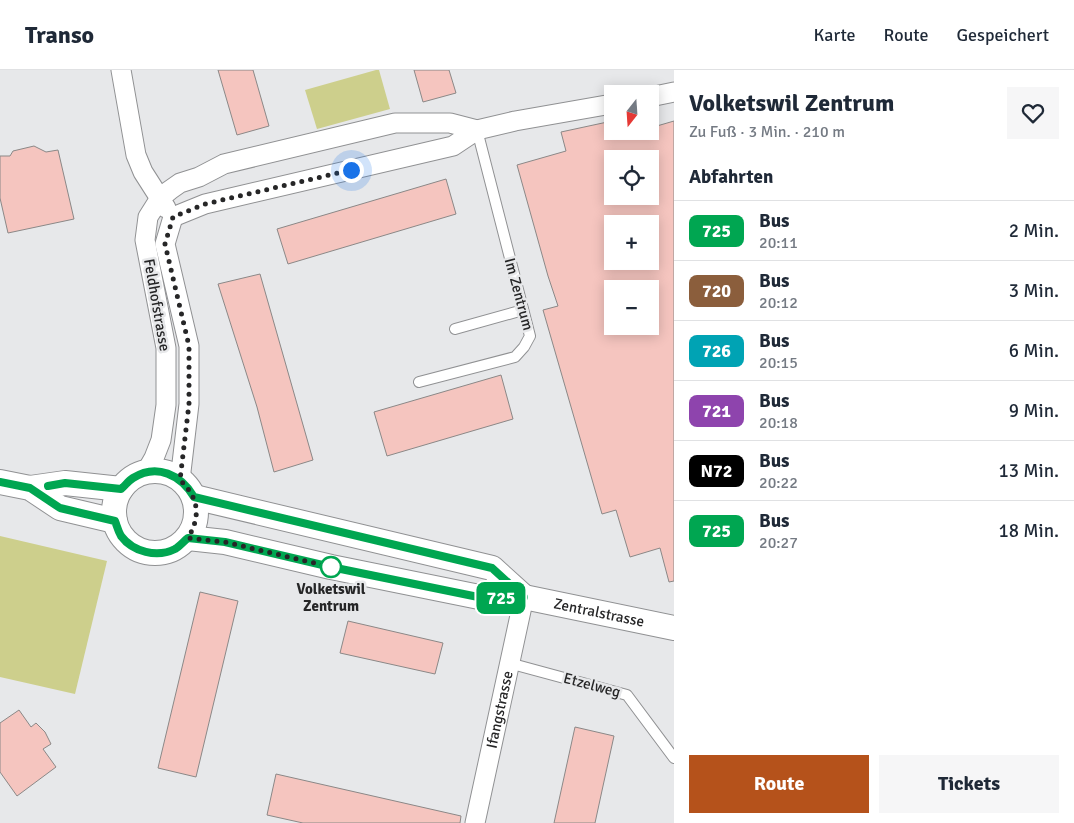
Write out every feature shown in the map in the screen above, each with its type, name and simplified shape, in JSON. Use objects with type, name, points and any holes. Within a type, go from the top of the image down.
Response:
[{"type":"street","points":[[121,70],[136,155],[143,172],[173,217],[205,204],[453,146],[477,130],[604,105]]},
{"type":"street","points":[[659,95],[674,92]]},
{"type":"street","points":[[160,198],[180,183],[199,177],[224,164],[395,123],[450,123],[477,130]]},
{"type":"street","name":"Feldhofstrasse","points":[[146,472],[161,440],[166,405],[166,348],[145,240],[148,217],[160,198]]},
{"type":"street","name":"Feldhofstrasse","points":[[173,217],[165,244],[189,346],[187,488]]},
{"type":"street","points":[[187,488],[196,508],[196,519],[188,538],[176,548],[162,553],[146,553],[132,546],[121,535],[115,521],[114,510],[116,499],[121,489],[132,478],[146,472],[158,471],[170,474],[187,488],[492,568],[524,597]]},
{"type":"street","points":[[0,482],[30,488],[65,483],[121,489]]},
{"type":"street","points":[[30,488],[60,508],[115,521]]},
{"type":"street","name":"Zentralstrasse","points":[[188,538],[225,542],[331,567],[488,599],[524,597],[674,628]]},
{"type":"street","name":"Ifangstrasse","points":[[475,823],[524,597]]},
{"type":"lane","name":"Im Zentrum","points":[[419,382],[514,357],[524,347],[530,336],[477,130]]},
{"type":"lane","points":[[455,329],[523,310]]},
{"type":"lane","name":"Etzelweg","points":[[509,663],[627,694],[674,758]]},
{"type":"green space","points":[[379,70],[390,109],[317,129],[305,90]]},
{"type":"green space","points":[[0,536],[107,561],[75,694],[0,677]]},
{"type":"building","points":[[218,70],[253,70],[269,126],[237,135]]},
{"type":"building","points":[[414,70],[449,70],[456,93],[423,102]]},
{"type":"building","points":[[674,121],[674,581],[669,582],[660,548],[630,557],[616,510],[602,514],[543,310],[558,306],[517,165],[566,151],[561,132],[604,123],[604,140],[659,140],[659,125]]},
{"type":"building","points":[[34,146],[46,152],[58,150],[74,219],[8,233],[0,198],[0,156],[10,156],[13,151]]},
{"type":"building","points":[[446,179],[456,214],[288,264],[277,229]]},
{"type":"building","points":[[260,274],[313,460],[274,472],[257,407],[218,284]]},
{"type":"building","points":[[501,375],[513,419],[387,456],[374,412]]},
{"type":"building","points":[[200,592],[238,601],[196,777],[158,768]]},
{"type":"building","points":[[348,621],[443,643],[435,674],[340,653]]},
{"type":"building","points":[[19,710],[31,727],[36,723],[45,732],[51,744],[43,749],[56,767],[17,796],[0,772],[0,723]]},
{"type":"building","points":[[575,727],[614,736],[595,823],[554,823]]},
{"type":"building","points":[[276,774],[461,816],[460,823],[303,823],[267,815]]},
{"type":"bus line","name":"725","points":[[0,482],[30,488],[60,508],[115,521],[121,535],[132,546],[146,553],[162,553],[176,548],[188,538],[225,542],[331,567],[488,599],[524,597],[492,568],[194,497],[180,480],[170,474],[158,471],[146,472],[132,478],[121,489],[65,483],[48,486]]},
{"type":"place","name":"Volketswil Zentrum","points":[[331,567]]},
{"type":"route","points":[[331,567],[225,542],[188,538],[196,519],[196,508],[194,497],[180,480],[189,404],[189,346],[165,244],[173,217],[205,204],[351,170]]}]
